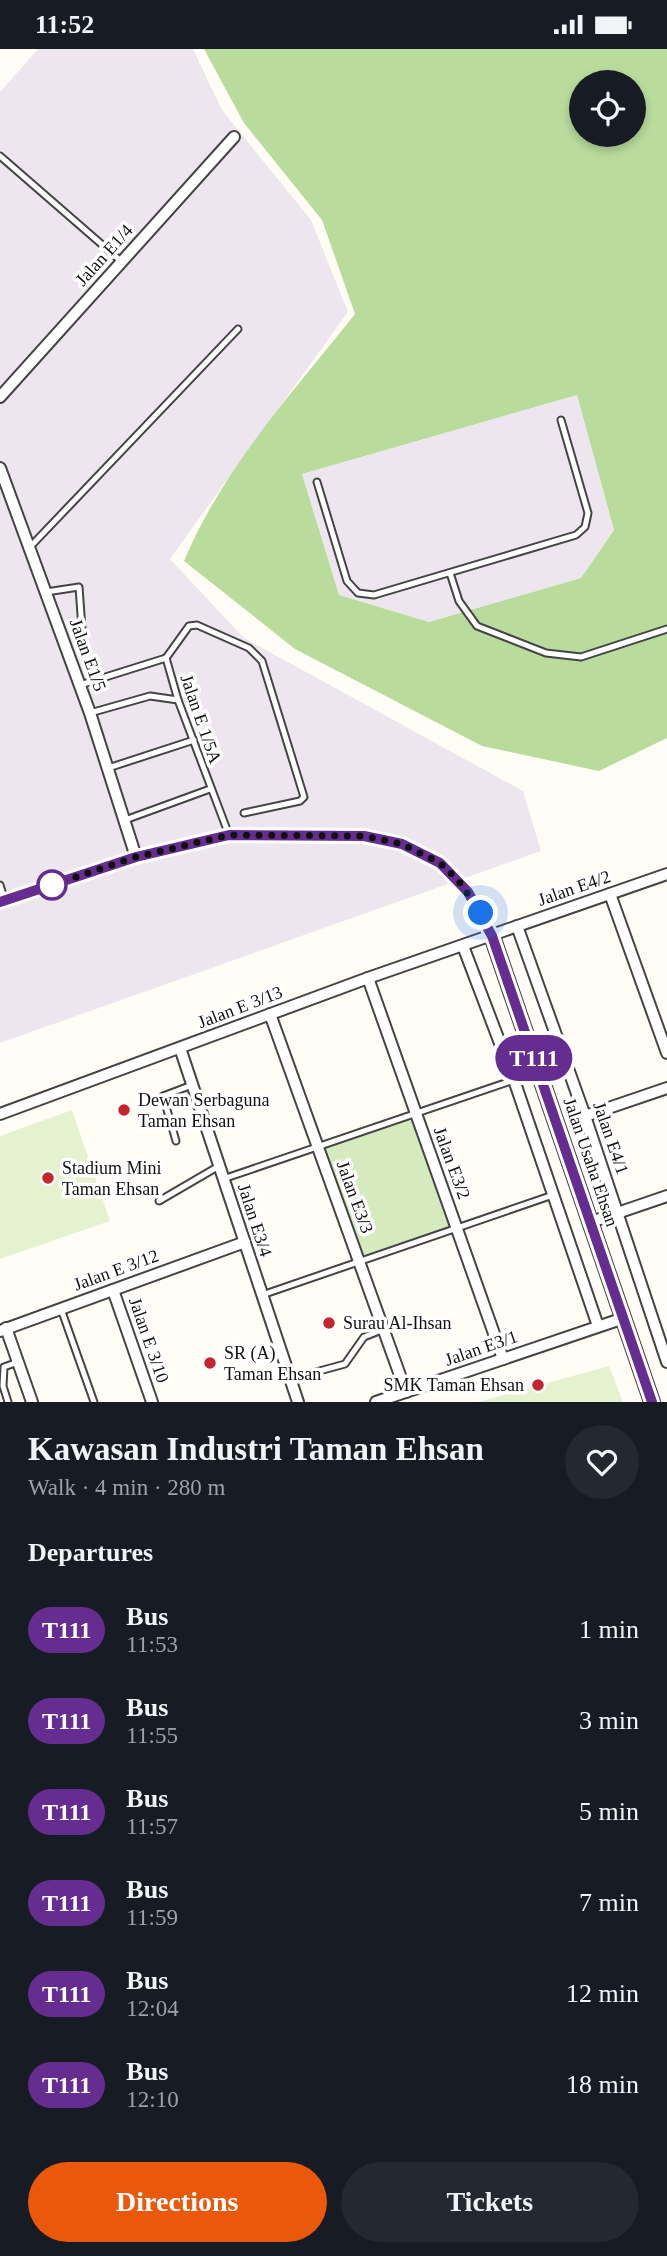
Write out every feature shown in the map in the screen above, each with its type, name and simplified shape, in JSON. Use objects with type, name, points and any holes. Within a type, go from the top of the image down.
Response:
[{"type":"street","name":"Jalan E1/4","points":[[0,397],[234,137]]},
{"type":"street","name":"Jalan E1/5","points":[[0,468],[90,713],[136,857]]},
{"type":"street","name":"Jalan Usaha Ehsan","points":[[3,902],[136,857],[229,835],[364,836],[402,844],[440,863],[468,892],[492,936],[653,1402]]},
{"type":"street","name":"Jalan E4/2","points":[[492,936],[667,874]]},
{"type":"street","points":[[610,894],[667,1053]]},
{"type":"street","name":"Jalan E4/1","points":[[517,926],[585,1116],[667,1363]]},
{"type":"street","name":"Jalan E 3/13","points":[[0,1114],[368,978],[492,936]]},
{"type":"street","points":[[463,946],[514,1080],[598,1326]]},
{"type":"street","name":"Jalan E3/2","points":[[368,978],[503,1359]]},
{"type":"street","name":"Jalan E3/3","points":[[270,1014],[407,1392]]},
{"type":"street","name":"Jalan E3/4","points":[[180,1048],[298,1402]]},
{"type":"street","points":[[585,1116],[667,1088]]},
{"type":"street","points":[[591,1222],[667,1196]]},
{"type":"street","name":"Jalan E 3/12","points":[[3,1330],[245,1243]]},
{"type":"street","name":"Jalan E 3/10","points":[[113,1290],[152,1402]]},
{"type":"street","name":"Jalan E3/1","points":[[376,1402],[624,1318]]},
{"type":"street","points":[[3,1330],[32,1402]]},
{"type":"lane","points":[[0,156],[122,262]]},
{"type":"lane","points":[[30,547],[238,329]]},
{"type":"lane","points":[[317,482],[347,581],[358,593],[374,595],[576,535],[585,527],[587,513],[561,420]]},
{"type":"lane","points":[[450,573],[459,601],[477,626],[546,653],[581,657],[667,629]]},
{"type":"lane","points":[[46,592],[79,587],[82,629]]},
{"type":"lane","points":[[166,658],[189,626],[197,625],[250,647],[261,661],[304,797],[300,801],[244,813]]},
{"type":"lane","name":"Jalan E 1/5A","points":[[80,685],[166,658],[178,700],[229,835]]},
{"type":"lane","points":[[90,713],[150,696],[178,700]]},
{"type":"lane","points":[[108,768],[194,740]]},
{"type":"lane","points":[[125,820],[210,789]]},
{"type":"lane","points":[[0,885],[3,902]]},
{"type":"lane","points":[[223,1179],[514,1080]]},
{"type":"lane","points":[[176,1141],[163,1096],[192,1085]]},
{"type":"lane","points":[[159,1201],[219,1166]]},
{"type":"lane","points":[[262,1295],[554,1195]]},
{"type":"lane","points":[[61,1309],[94,1402]]},
{"type":"lane","points":[[290,1379],[345,1364],[364,1337],[384,1329]]},
{"type":"lane","points":[[8,1402],[3,1385],[4,1367],[18,1362]]},
{"type":"shaded area","points":[[38,49],[193,49],[222,110],[311,220],[348,312],[170,559],[244,638],[523,791],[541,851],[0,1043],[0,92]]},
{"type":"shaded area","points":[[577,395],[614,530],[581,578],[429,622],[339,595],[302,474]]},
{"type":"green space","points":[[204,49],[667,49],[667,738],[599,771],[482,746],[295,649],[184,561],[218,494],[239,463],[355,314],[322,220],[244,123]],"holes":[[[577,395],[614,530],[581,578],[429,622],[339,595],[302,474]]]},
{"type":"green space","name":"Stadium Mini Taman Ehsan","points":[[72,1110],[110,1221],[0,1259],[0,1136]]},
{"type":"green space","points":[[416,1113],[457,1229],[360,1262],[318,1147]]},
{"type":"green space","points":[[609,1366],[623,1402],[478,1402]]},
{"type":"bus line","name":"T111","points":[[0,902],[136,857],[229,835],[364,836],[402,844],[440,863],[468,892],[492,936],[652,1402]]},
{"type":"place","name":"Dewan Serbaguna Taman Ehsan","points":[[124,1110]]},
{"type":"place","name":"Stadium Mini Taman Ehsan","points":[[48,1178]]},
{"type":"place","name":"Surau Al-Ihsan","points":[[329,1323]]},
{"type":"place","name":"SR (A) Taman Ehsan","points":[[210,1363]]},
{"type":"place","name":"SMK Taman Ehsan","points":[[538,1385]]},
{"type":"route","points":[[52,885],[136,857],[229,835],[364,836],[402,844],[440,863],[468,892],[481,913]]}]
